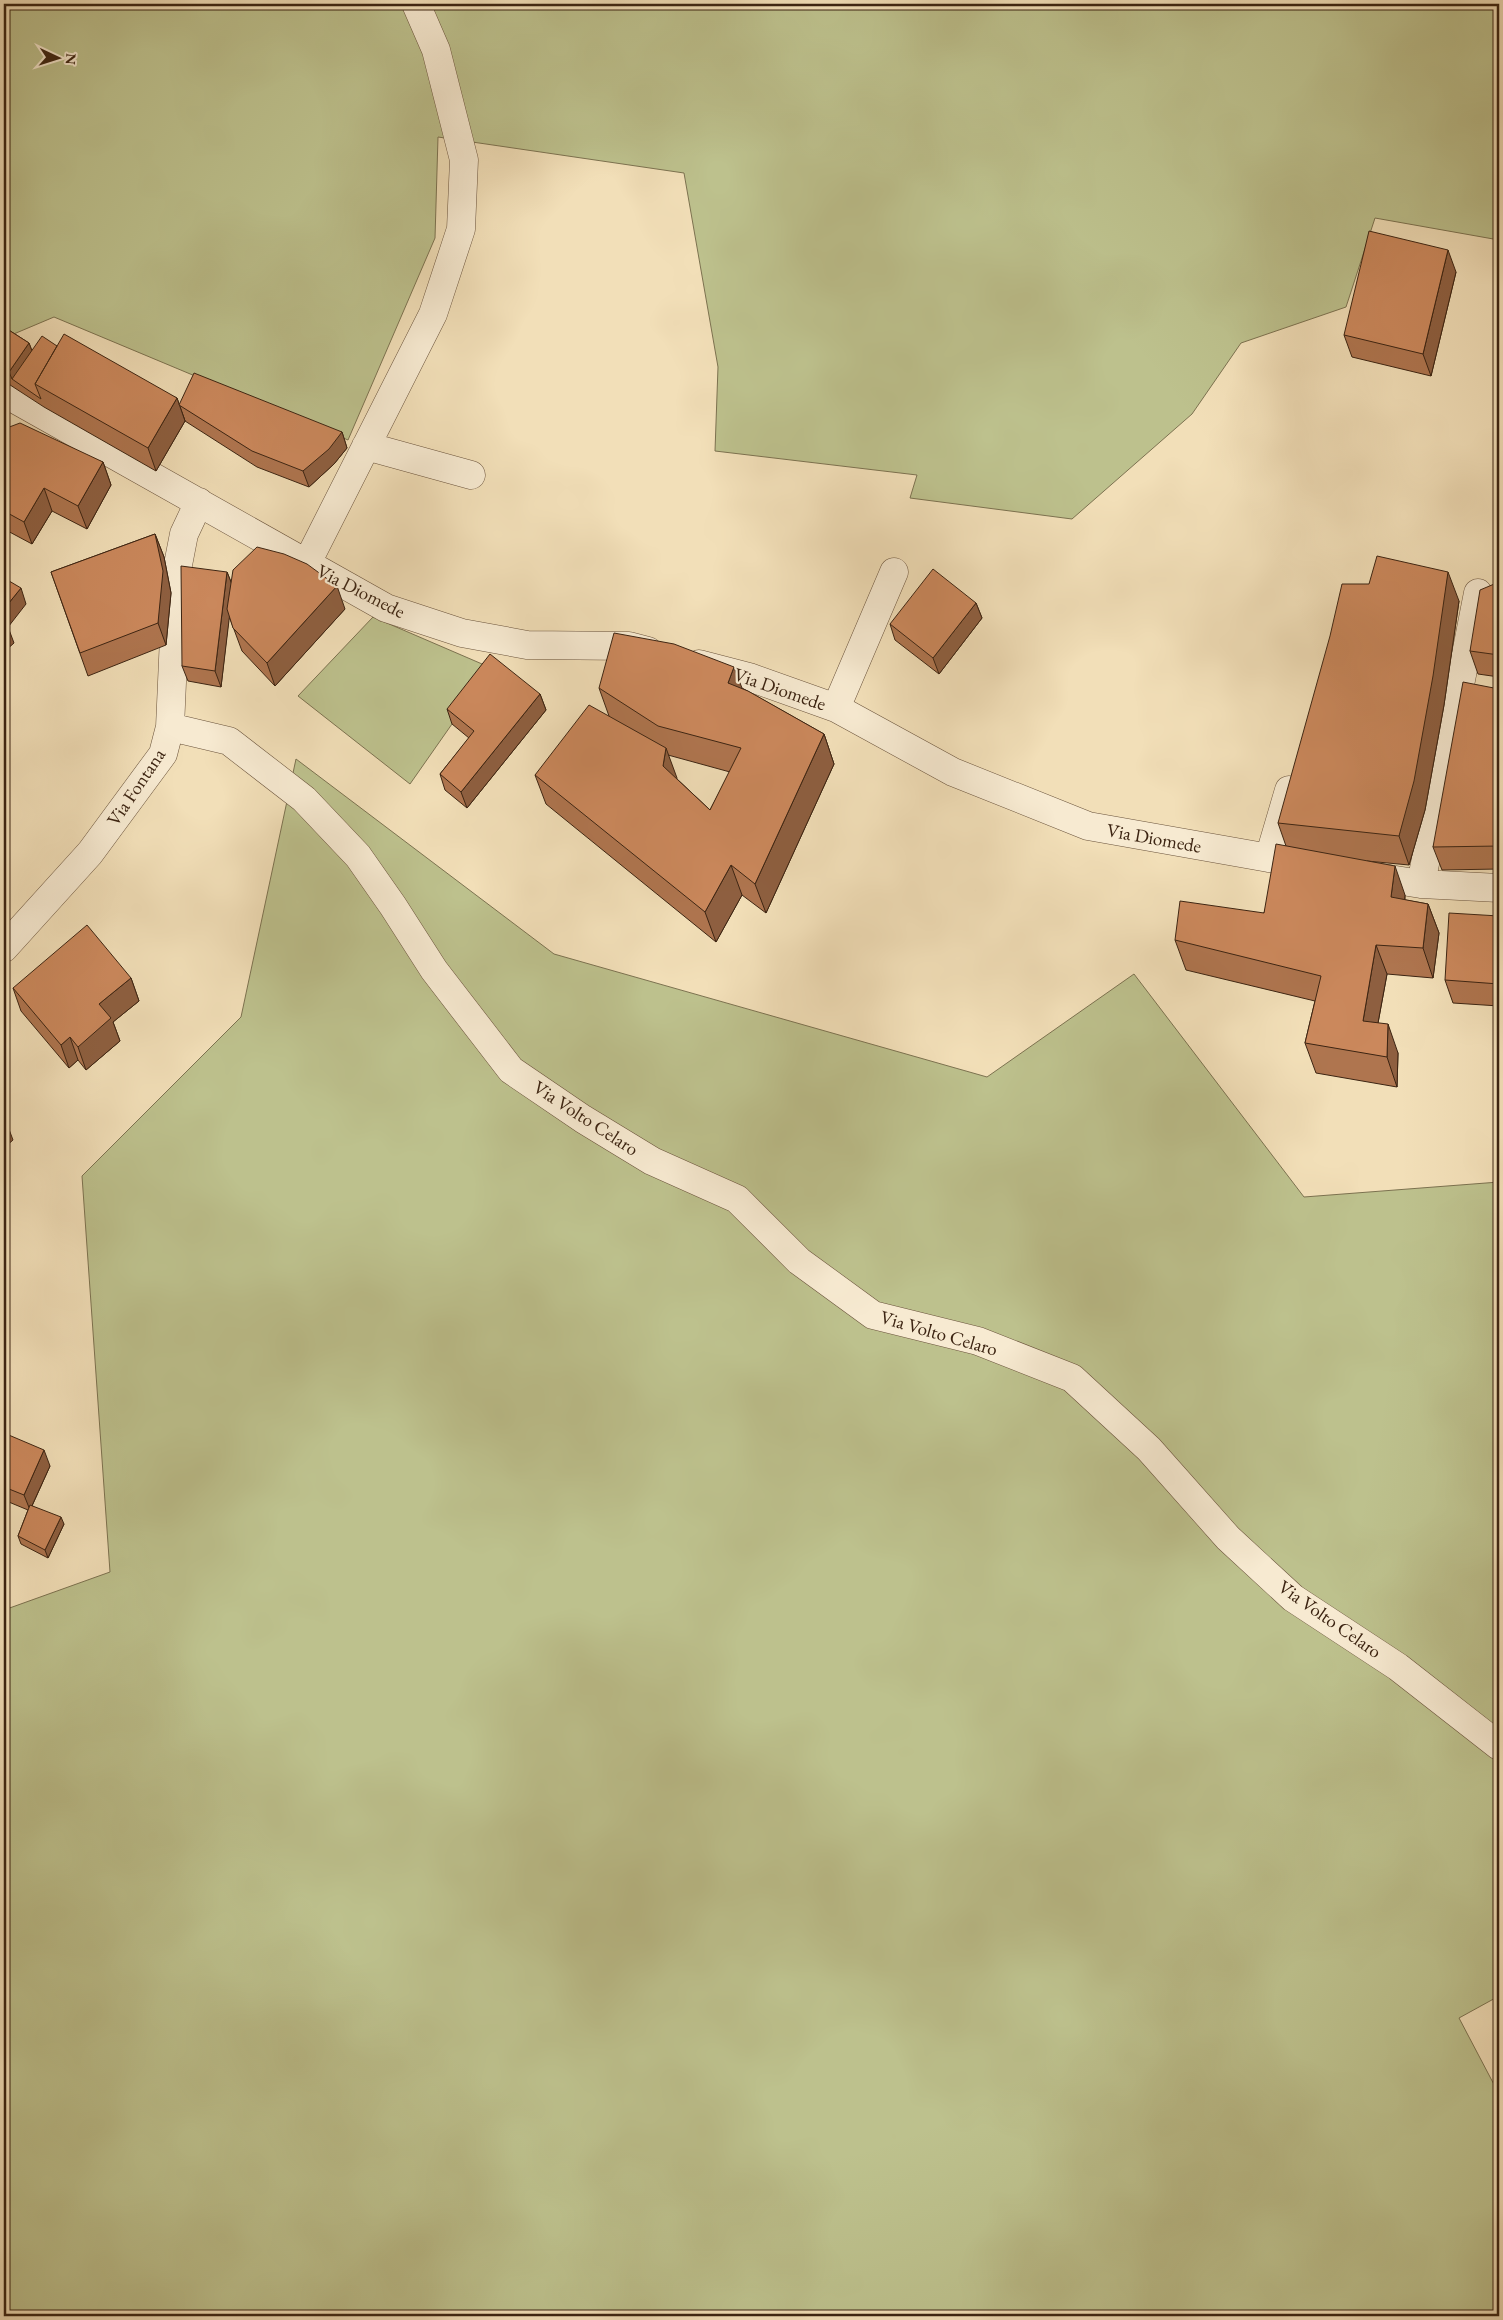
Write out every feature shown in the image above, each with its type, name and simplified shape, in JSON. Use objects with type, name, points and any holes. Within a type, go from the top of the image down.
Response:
[{"type":"street","points":[[308,563],[433,314],[461,229],[464,160],[436,50],[416,4]]},
{"type":"street","name":"Via Diomede","points":[[4,393],[386,608],[462,634],[527,644],[629,646],[749,677],[836,708],[953,772],[1088,826],[1421,884],[1499,888]]},
{"type":"street","points":[[366,446],[471,476]]},
{"type":"street","name":"Via Fontana","points":[[4,948],[90,853],[163,754],[170,727],[176,570],[184,534],[199,502]]},
{"type":"street","points":[[836,708],[894,572]]},
{"type":"street","points":[[1421,884],[1478,593]]},
{"type":"street","name":"Via Volto Celaro","points":[[170,727],[230,741],[304,799],[358,856],[434,970],[511,1070],[583,1119],[652,1161],[736,1199],[799,1261],[873,1315],[978,1341],[1072,1378],[1149,1449],[1228,1538],[1293,1598],[1398,1666],[1499,1746]]},
{"type":"street","points":[[1269,858],[1298,764]]},
{"type":"green space","points":[[4,4],[1499,4],[1499,240],[1375,218],[1346,307],[1241,343],[1192,414],[1072,519],[910,498],[917,475],[715,451],[718,367],[684,173],[438,137],[435,238],[348,440],[54,317],[9,336],[4,333]]},
{"type":"green space","points":[[373,617],[496,670],[452,724],[410,784],[298,696]]},
{"type":"green space","points":[[296,759],[554,954],[987,1077],[1134,974],[1304,1197],[1499,1182],[1499,1996],[1459,2018],[1499,2094],[1499,2316],[4,2316],[4,1610],[110,1572],[82,1176],[241,1017]]},
{"type":"building","points":[[1369,231],[1448,250],[1423,354],[1344,335]]},
{"type":"building","points":[[4,327],[29,343],[9,372],[4,369]]},
{"type":"building","points":[[64,334],[177,398],[148,448],[35,384]]},
{"type":"building","points":[[42,336],[57,346],[35,384],[41,399],[12,379]]},
{"type":"building","points":[[194,373],[342,432],[329,449],[303,471],[252,451],[179,405]]},
{"type":"building","points":[[20,423],[103,462],[78,506],[44,488],[24,522],[4,511],[4,429]]},
{"type":"building","points":[[155,534],[163,571],[158,623],[80,653],[51,572]]},
{"type":"building","points":[[257,547],[284,554],[307,564],[337,586],[267,663],[233,628],[227,609],[233,570]]},
{"type":"building","points":[[1377,556],[1448,572],[1433,676],[1414,781],[1399,836],[1278,823],[1330,636],[1342,584],[1369,584]]},
{"type":"building","points":[[181,566],[227,572],[215,671],[182,666]]},
{"type":"building","points":[[933,569],[976,603],[933,658],[890,624]]},
{"type":"building","points":[[4,578],[21,588],[4,609]]},
{"type":"building","points":[[1499,582],[1499,655],[1470,651],[1480,590]]},
{"type":"building","points":[[4,623],[8,627],[4,631]]},
{"type":"building","points":[[614,633],[674,644],[734,667],[728,683],[748,691],[824,734],[755,884],[731,865],[705,912],[535,775],[589,705],[666,748],[663,766],[710,810],[741,748],[658,726],[599,688]]},
{"type":"building","points":[[490,654],[540,694],[461,792],[440,774],[474,731],[447,709]]},
{"type":"building","points":[[1463,682],[1499,689],[1499,846],[1433,847]]},
{"type":"building","points":[[1276,844],[1395,866],[1391,897],[1428,904],[1423,948],[1376,945],[1363,1021],[1388,1024],[1387,1057],[1305,1043],[1321,976],[1175,940],[1180,901],[1264,913]]},
{"type":"building","points":[[1449,913],[1499,916],[1499,984],[1445,980]]},
{"type":"building","points":[[87,925],[131,978],[99,1004],[111,1018],[78,1047],[70,1037],[61,1045],[13,988]]},
{"type":"building","points":[[4,1433],[44,1450],[24,1495],[4,1487]]},
{"type":"building","points":[[30,1505],[61,1517],[45,1550],[18,1536]]}]
